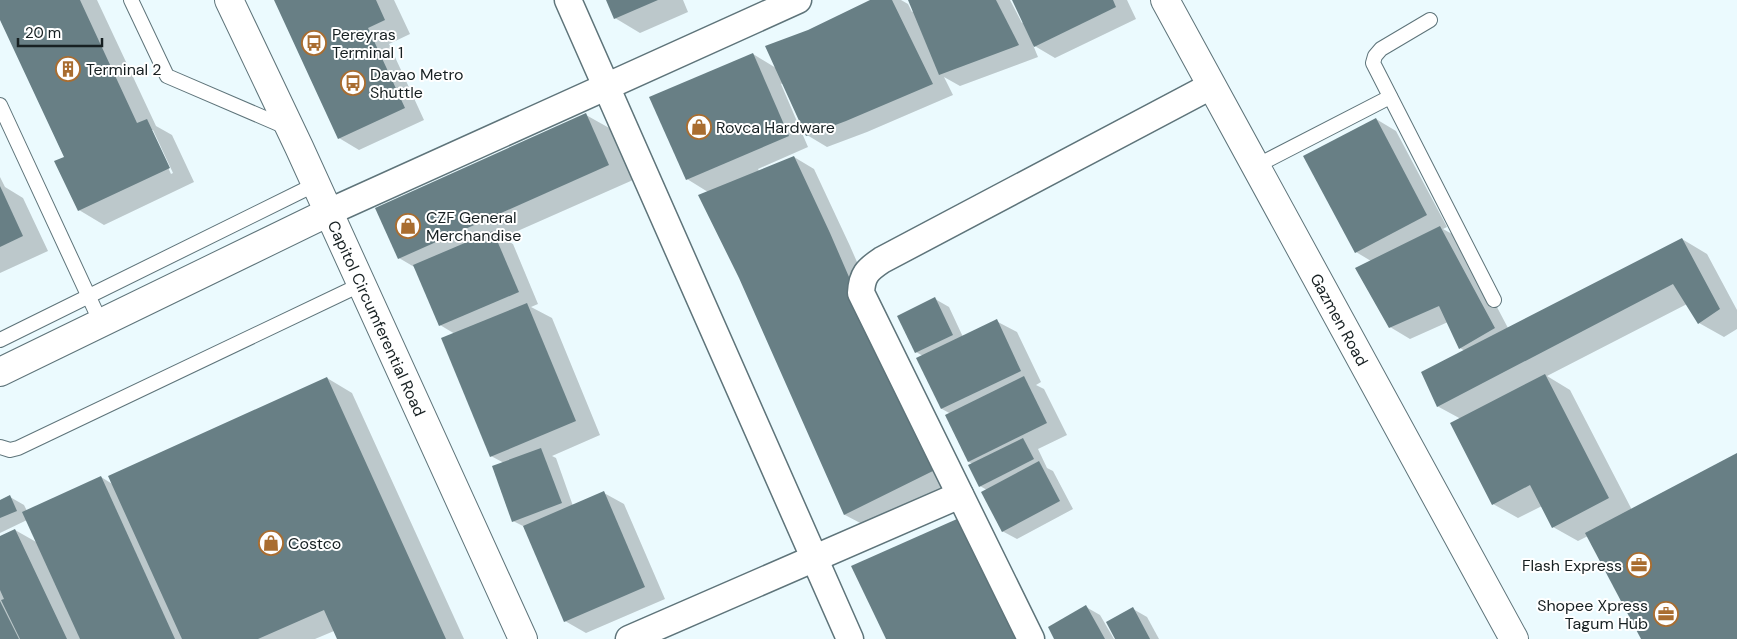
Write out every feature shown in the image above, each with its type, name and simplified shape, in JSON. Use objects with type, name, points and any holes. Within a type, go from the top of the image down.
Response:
[{"type":"main road","name":"Capitol Circumferential Road","points":[[229,0],[291,129],[523,639]]},
{"type":"main road","name":"Gazmen Road","points":[[1166,0],[1211,86],[1514,639]]},
{"type":"main road","points":[[0,372],[329,212]]},
{"type":"street","points":[[568,0],[850,639]]},
{"type":"street","points":[[329,212],[798,0]]},
{"type":"street","points":[[1031,639],[860,293],[862,280],[868,269],[882,260],[1211,86]]},
{"type":"street","points":[[629,639],[960,495]]},
{"type":"lane","points":[[131,0],[167,76],[291,129]]},
{"type":"lane","points":[[1430,20],[1381,49],[1374,56],[1373,63],[1494,300]]},
{"type":"lane","points":[[1256,166],[1390,97]]},
{"type":"lane","points":[[0,105],[101,323]]},
{"type":"lane","points":[[0,340],[316,184]]},
{"type":"lane","points":[[0,447],[10,450],[18,448],[362,284]]},
{"type":"building","name":"Terminal 2","points":[[0,0],[80,0],[137,123],[147,119],[170,168],[78,211],[54,161],[64,157],[0,20]]},
{"type":"building","name":"Davao Metro Shuttle","points":[[274,0],[376,0],[385,20],[368,28],[405,108],[338,139]]},
{"type":"building","points":[[606,0],[658,0],[614,19]]},
{"type":"building","points":[[870,0],[892,0],[933,84],[806,136],[765,46],[808,30]]},
{"type":"building","points":[[908,0],[996,0],[1019,45],[939,75]]},
{"type":"building","points":[[1012,0],[1113,0],[1116,7],[1034,47]]},
{"type":"building","points":[[753,53],[789,136],[686,180],[649,97]]},
{"type":"building","points":[[586,113],[609,165],[398,259],[375,208]]},
{"type":"building","points":[[1376,118],[1427,215],[1355,253],[1303,156]]},
{"type":"building","points":[[794,156],[865,314],[943,466],[844,515],[739,278],[698,195]]},
{"type":"building","points":[[0,186],[23,236],[0,247]]},
{"type":"building","points":[[1440,226],[1495,328],[1459,349],[1439,306],[1389,328],[1355,268]]},
{"type":"building","points":[[493,231],[519,292],[439,326],[413,265]]},
{"type":"building","points":[[1682,238],[1720,309],[1698,324],[1673,284],[1437,407],[1421,372]]},
{"type":"building","points":[[935,297],[953,335],[915,353],[897,316]]},
{"type":"building","points":[[527,303],[576,421],[490,457],[441,338]]},
{"type":"building","points":[[997,319],[1021,371],[941,409],[916,358]]},
{"type":"building","points":[[1545,374],[1609,498],[1552,528],[1530,485],[1492,505],[1450,423]]},
{"type":"building","points":[[1024,376],[1047,423],[968,462],[945,415]]},
{"type":"building","name":"Costco","points":[[327,377],[446,639],[337,639],[324,610],[258,639],[182,639],[108,476]]},
{"type":"building","points":[[1023,438],[1034,459],[979,487],[968,465]]},
{"type":"building","points":[[541,448],[562,503],[512,522],[492,466]]},
{"type":"building","points":[[1737,453],[1737,639],[1641,639],[1585,533]]},
{"type":"building","points":[[1039,461],[1060,501],[1002,532],[981,492]]},
{"type":"building","points":[[101,476],[175,639],[80,639],[22,512]]},
{"type":"building","points":[[604,491],[645,587],[564,622],[523,526]]},
{"type":"building","points":[[10,495],[17,511],[0,518],[0,500]]},
{"type":"building","points":[[966,515],[1023,639],[886,639],[851,566]]},
{"type":"building","points":[[15,529],[67,639],[20,639],[1,600],[4,599],[0,590],[0,536]]},
{"type":"building","points":[[0,601],[19,639],[0,639]]},
{"type":"building","points":[[1086,605],[1105,639],[1054,639],[1048,627]]},
{"type":"building","points":[[1133,607],[1150,639],[1115,639],[1106,622]]},
{"type":"place","name":"Pereyras Terminal 1","points":[[314,43]]},
{"type":"place","name":"Terminal 2","points":[[68,69]]},
{"type":"place","name":"Davao Metro Shuttle","points":[[353,83]]},
{"type":"place","name":"Rovca Hardware","points":[[699,127]]},
{"type":"place","name":"CZF General Merchandise","points":[[408,226]]},
{"type":"place","name":"Costco","points":[[271,543]]},
{"type":"place","name":"Flash Express","points":[[1639,565]]},
{"type":"place","name":"Shopee Xpress Tagum Hub","points":[[1666,614]]}]
